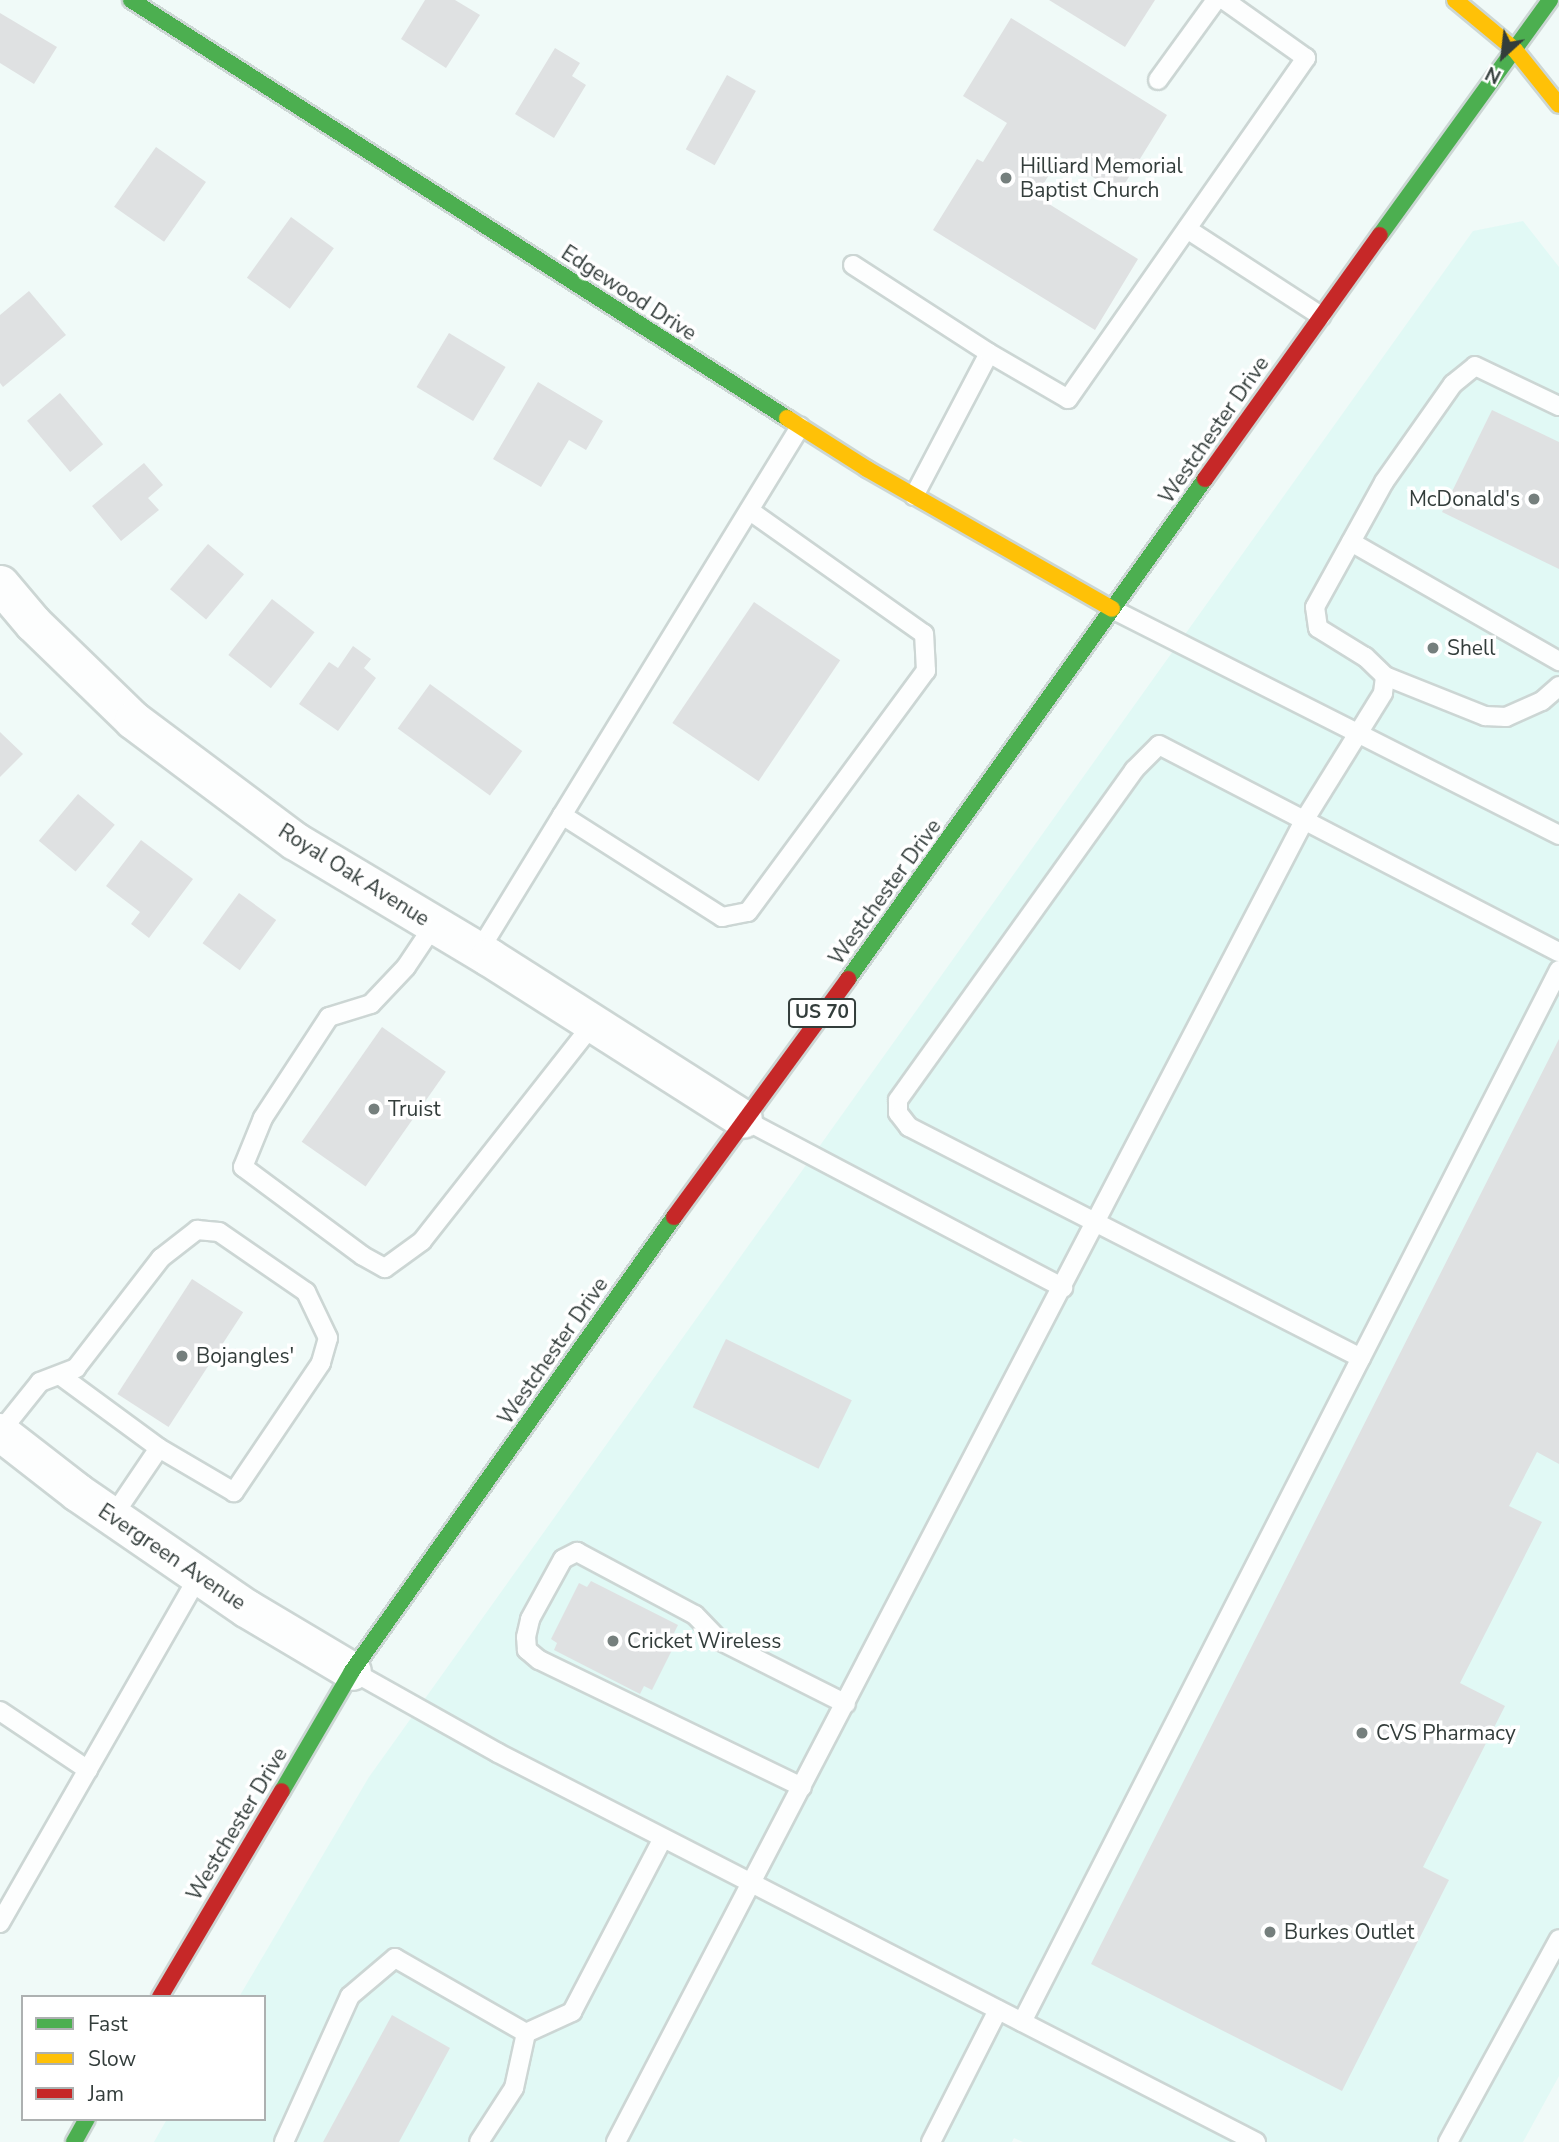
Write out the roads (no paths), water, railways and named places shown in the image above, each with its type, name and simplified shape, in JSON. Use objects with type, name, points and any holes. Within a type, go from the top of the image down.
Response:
[{"type":"main road","name":"Edgewood Drive","points":[[131,0],[800,427],[914,496],[1112,609]]},
{"type":"main road","points":[[1455,0],[1515,50],[1559,105]]},
{"type":"main road","name":"Westchester Drive","points":[[161,1995],[352,1671],[743,1119],[924,876],[1321,316],[1550,0]]},
{"type":"main road","points":[[74,2142],[86,2121]]},
{"type":"street","name":"Royal Oak Avenue","points":[[0,584],[33,623],[133,720],[295,841],[479,951],[743,1119]]},
{"type":"street","name":"Evergreen Avenue","points":[[0,1432],[199,1576],[352,1671]]},
{"type":"lane","points":[[1158,80],[1216,0]]},
{"type":"lane","points":[[853,265],[989,353],[1068,399],[1306,58],[1247,7],[1224,0]]},
{"type":"lane","points":[[1187,229],[1321,316]]},
{"type":"lane","points":[[914,496],[989,353]]},
{"type":"lane","points":[[1559,406],[1475,366],[1452,384],[1399,460],[1315,607],[1318,628],[1366,657],[1385,676],[1485,716],[1506,718],[1542,701],[1559,687]]},
{"type":"lane","points":[[479,951],[800,427]]},
{"type":"lane","points":[[562,815],[722,917],[748,912],[926,671],[924,634],[749,510]]},
{"type":"lane","points":[[1351,542],[1559,661]]},
{"type":"lane","points":[[1112,609],[1559,835]]},
{"type":"lane","points":[[616,2142],[1306,820],[1383,693],[1385,676]]},
{"type":"lane","points":[[1361,1357],[909,1128],[898,1113],[898,1100],[1135,770],[1159,745],[1559,952]]},
{"type":"lane","points":[[434,925],[406,967],[371,1004],[329,1017],[263,1118],[243,1167],[363,1256],[385,1268],[422,1241],[593,1024]]},
{"type":"lane","points":[[1023,2022],[1559,970]]},
{"type":"lane","points":[[743,1119],[1063,1288]]},
{"type":"lane","points":[[0,1432],[40,1382],[76,1368],[161,1258],[197,1230],[219,1232],[306,1292],[328,1338],[321,1363],[234,1492],[159,1448],[61,1376]]},
{"type":"lane","points":[[113,1516],[159,1448]]},
{"type":"lane","points":[[803,1787],[539,1660],[527,1650],[526,1637],[530,1619],[563,1559],[577,1552],[695,1615],[719,1640],[846,1704]]},
{"type":"lane","points":[[0,1923],[199,1576]]},
{"type":"lane","points":[[352,1671],[498,1753],[1256,2142]]},
{"type":"lane","points":[[0,1711],[88,1770]]},
{"type":"lane","points":[[526,2033],[572,2012],[663,1838]]},
{"type":"lane","points":[[1448,2142],[1559,1939]]},
{"type":"lane","points":[[284,2142],[350,1996],[395,1958],[526,2033]]},
{"type":"lane","points":[[931,2142],[998,2010]]},
{"type":"lane","points":[[480,2142],[514,2088],[526,2033]]},
{"type":"place","name":"Hilliard Memorial Baptist Church","points":[[1006,178]]},
{"type":"place","name":"McDonald's","points":[[1534,499]]},
{"type":"place","name":"Shell","points":[[1433,648]]},
{"type":"place","name":"Truist","points":[[374,1109]]},
{"type":"place","name":"Bojangles'","points":[[182,1356]]},
{"type":"place","name":"Cricket Wireless","points":[[613,1641]]},
{"type":"place","name":"CVS Pharmacy","points":[[1362,1733]]},
{"type":"place","name":"Burkes Outlet","points":[[1270,1932]]}]
